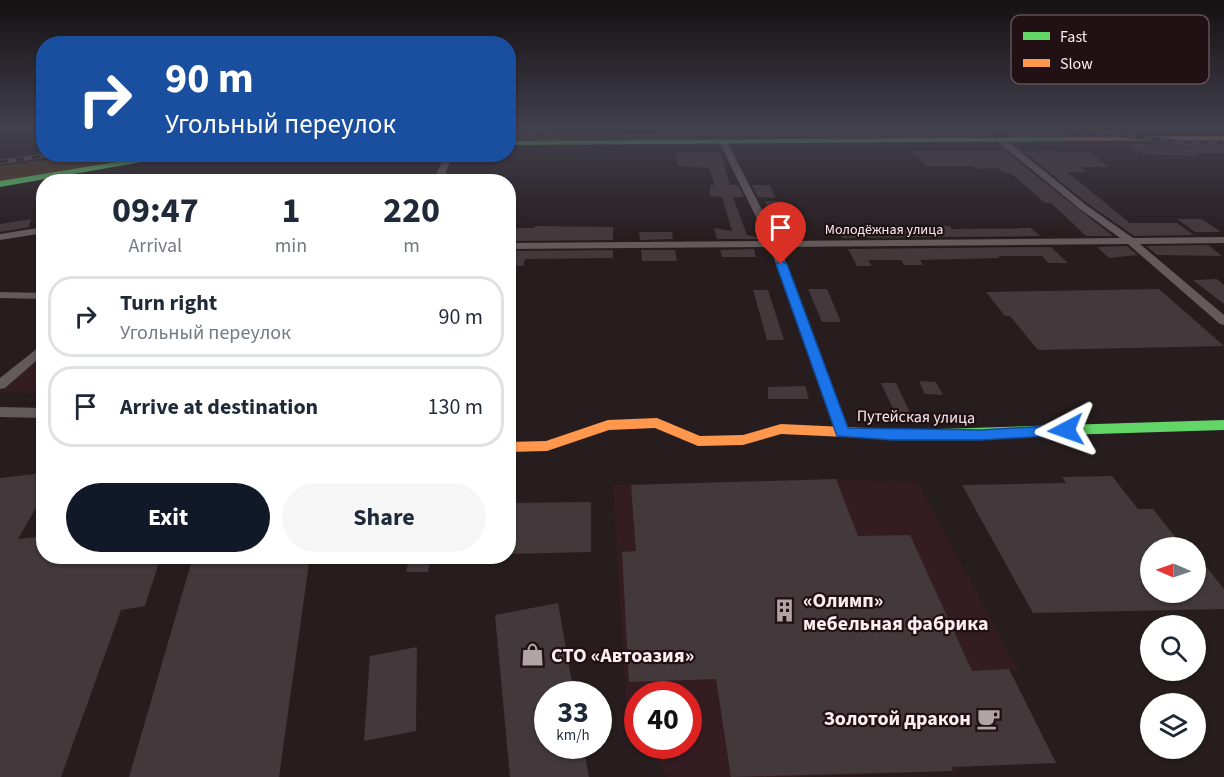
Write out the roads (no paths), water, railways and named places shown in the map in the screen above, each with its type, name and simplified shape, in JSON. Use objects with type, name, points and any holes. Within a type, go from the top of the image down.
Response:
[{"type":"street","points":[[61,174],[114,165]]},
{"type":"street","points":[[735,165],[774,243],[843,433]]},
{"type":"street","points":[[1032,165],[1083,207],[1131,241],[1224,321]]},
{"type":"street","points":[[0,184],[36,178]]},
{"type":"street","points":[[0,237],[36,231]]},
{"type":"street","name":"Молодёжная улица","points":[[516,246],[1224,240]]},
{"type":"street","points":[[0,296],[36,296]]},
{"type":"street","points":[[0,385],[36,354]]},
{"type":"street","points":[[0,412],[36,413]]},
{"type":"street","name":"Путейская улица","points":[[516,447],[547,446],[608,425],[657,423],[698,441],[743,440],[781,429],[892,435],[1004,434],[1107,426],[1224,425]]},
{"type":"place","name":"«Олимп» мебельная фабрика","points":[[785,611]]},
{"type":"place","name":"СТО «Автоазия»","points":[[533,655]]},
{"type":"place","name":"Золотой дракон","points":[[989,718]]}]
